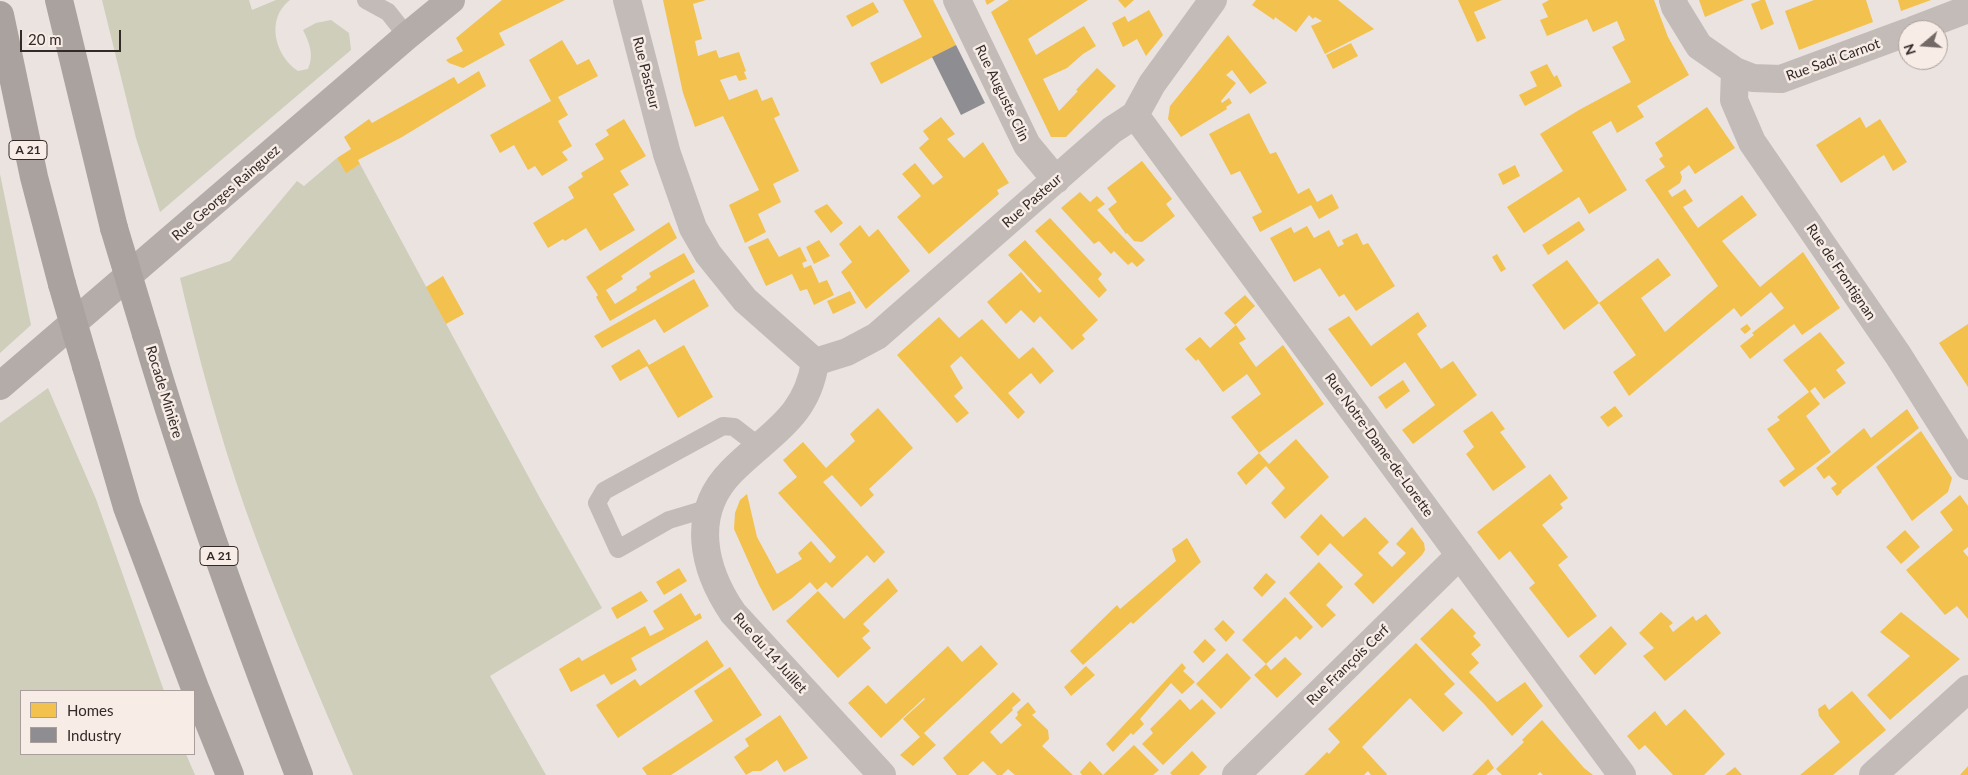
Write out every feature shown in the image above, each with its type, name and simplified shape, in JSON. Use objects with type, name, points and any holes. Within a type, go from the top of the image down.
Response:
[{"type":"highway","name":"Rocade Minière","points":[[59,0],[114,228],[169,412],[253,657],[299,775]]},
{"type":"highway","name":"A 21","points":[[0,16],[34,177],[62,284],[127,507],[195,690]]},
{"type":"highway","name":"A 21","points":[[195,690],[230,775]]},
{"type":"street","name":"Rue Georges Rainguez","points":[[0,386],[451,0]]},
{"type":"street","name":"Rue Pasteur","points":[[627,0],[667,154],[682,200],[694,228],[708,254],[745,300],[815,362],[847,352],[878,336],[1112,130],[1135,115],[1152,84],[1213,0]]},
{"type":"street","name":"Rue Auguste Clin","points":[[958,0],[1026,145],[1056,180]]},
{"type":"street","name":"Rue Sadi Carnot","points":[[1673,0],[1675,8],[1700,46],[1735,71],[1753,78],[1781,79],[1898,36]]},
{"type":"street","points":[[1940,20],[1968,10]]},
{"type":"street","name":"Rue de Frontignan","points":[[1735,71],[1734,100],[1752,142],[1898,355],[1968,466]]},
{"type":"street","name":"Rue Notre-Dame-de-Lorette","points":[[1135,115],[1622,775]]},
{"type":"street","points":[[709,508],[730,473],[781,430],[799,407],[809,388],[815,362]]},
{"type":"street","name":"Rue du 14 Juillet","points":[[709,508],[705,528],[705,546],[709,566],[724,599],[733,613],[882,775]]},
{"type":"street","name":"Rue François Cerf","points":[[1236,775],[1460,555]]},
{"type":"street","points":[[1873,775],[1968,689]]},
{"type":"lane","points":[[366,0],[388,12],[407,36]]},
{"type":"lane","points":[[709,508],[669,520],[618,549],[597,503],[604,491],[723,426],[734,426],[760,447]]},
{"type":"green space","points":[[102,0],[249,0],[252,10],[276,0],[290,0],[277,17],[276,37],[284,56],[298,71],[308,69],[311,59],[309,45],[303,30],[316,23],[331,20],[349,33],[351,50],[160,212],[136,138]]},
{"type":"green space","points":[[337,158],[346,172],[360,164],[541,500],[602,608],[490,676],[546,775],[353,775],[283,609],[245,508],[226,451],[180,278],[230,261],[297,181],[304,186]]},
{"type":"green space","points":[[0,174],[31,325],[0,353]]},
{"type":"green space","points":[[48,388],[96,499],[164,690],[20,690],[20,755],[186,755],[195,775],[0,775],[0,423]]},
{"type":"building: Homes","points":[[502,0],[565,0],[499,33],[505,45],[463,68],[449,63],[446,60],[463,51],[456,38]]},
{"type":"building: Homes","points":[[663,0],[706,0],[693,4],[702,39],[695,41],[698,56],[716,50],[719,58],[739,52],[747,79],[739,81],[736,75],[720,80],[729,100],[757,89],[762,101],[772,97],[780,115],[774,118],[799,171],[773,184],[781,202],[758,214],[766,232],[745,243],[729,205],[759,190],[723,116],[695,127],[683,93]]},
{"type":"building: Homes","points":[[903,0],[933,0],[956,45],[881,84],[870,63],[922,37]]},
{"type":"building: Homes","points":[[985,0],[995,0],[987,5]]},
{"type":"building: Homes","points":[[1009,0],[1088,0],[1028,39],[1036,55],[1084,26],[1096,46],[1067,68],[1043,79],[1059,111],[1097,68],[1116,86],[1066,137],[1051,137],[991,12]]},
{"type":"building: Homes","points":[[1118,0],[1134,0],[1125,8]]},
{"type":"building: Homes","points":[[1256,0],[1338,0],[1374,29],[1325,54],[1311,26],[1322,21],[1315,17],[1313,19],[1309,15],[1296,32],[1275,17],[1274,20],[1252,5]]},
{"type":"building: Homes","points":[[1458,0],[1502,0],[1474,12],[1486,38],[1477,42]]},
{"type":"building: Homes","points":[[1549,0],[1654,0],[1668,37],[1689,75],[1637,106],[1644,117],[1617,133],[1611,121],[1592,132],[1627,190],[1589,214],[1579,197],[1524,233],[1507,207],[1563,171],[1540,134],[1631,82],[1612,47],[1625,40],[1617,21],[1593,32],[1587,19],[1547,36],[1540,20],[1548,17],[1542,4]]},
{"type":"building: Homes","points":[[1699,0],[1744,0],[1705,17]]},
{"type":"building: Homes","points":[[1765,0],[1774,24],[1761,30],[1751,4]]},
{"type":"building: Homes","points":[[1814,0],[1866,0],[1873,22],[1799,50],[1785,11]]},
{"type":"building: Homes","points":[[1898,0],[1931,0],[1901,11]]},
{"type":"building: Homes","points":[[873,2],[879,12],[852,27],[846,16]]},
{"type":"building: Homes","points":[[1149,10],[1163,35],[1146,56],[1137,39],[1123,47],[1112,23],[1125,16],[1128,22]]},
{"type":"building: Homes","points":[[1228,35],[1267,83],[1250,94],[1232,70],[1226,75],[1236,83],[1221,101],[1222,103],[1229,98],[1232,103],[1226,107],[1227,109],[1181,137],[1168,119],[1170,106]]},
{"type":"building: Homes","points":[[562,40],[577,65],[589,59],[598,76],[558,97],[568,115],[558,121],[572,146],[562,152],[568,160],[542,176],[535,166],[528,170],[514,145],[500,153],[490,135],[551,101],[529,60]]},
{"type":"building: Homes","points":[[1351,43],[1358,56],[1333,69],[1326,55]]},
{"type":"building: Homes","points":[[1547,64],[1554,77],[1557,75],[1562,86],[1525,106],[1519,95],[1537,86],[1530,72]]},
{"type":"building: Homes","points":[[479,71],[486,86],[402,137],[358,160],[360,164],[346,173],[337,158],[351,149],[344,137],[369,119],[372,123],[454,77],[458,84]]},
{"type":"building: Homes","points":[[1707,107],[1735,148],[1695,174],[1689,165],[1680,172],[1682,177],[1680,183],[1668,191],[1672,197],[1685,189],[1693,201],[1683,207],[1698,228],[1742,195],[1757,215],[1722,241],[1760,287],[1803,252],[1840,308],[1802,335],[1794,324],[1750,359],[1740,346],[1754,335],[1752,333],[1784,308],[1771,292],[1741,317],[1734,308],[1629,396],[1613,372],[1636,355],[1599,303],[1658,258],[1671,275],[1641,298],[1665,332],[1718,286],[1645,180],[1665,167],[1659,159],[1663,156],[1655,143]]},
{"type":"building: Homes","points":[[1249,113],[1270,154],[1276,152],[1298,194],[1309,188],[1317,202],[1332,194],[1339,208],[1319,219],[1311,205],[1260,232],[1252,217],[1262,212],[1240,171],[1231,175],[1209,134]]},
{"type":"building: Homes","points":[[941,117],[955,134],[947,139],[964,158],[983,142],[1009,183],[997,190],[999,194],[929,254],[897,217],[921,196],[902,174],[915,163],[933,185],[943,177],[919,148],[929,139],[923,131]]},
{"type":"building: Homes","points":[[1860,117],[1866,128],[1880,119],[1907,162],[1893,171],[1884,155],[1841,183],[1816,145]]},
{"type":"building: Homes","points":[[624,119],[646,156],[620,171],[629,185],[613,194],[635,230],[600,251],[586,228],[565,241],[563,239],[548,248],[533,223],[574,198],[568,187],[583,177],[581,173],[604,159],[595,144],[609,135],[606,130]]},
{"type":"building: Homes","points":[[1142,161],[1172,199],[1166,204],[1175,216],[1142,242],[1134,241],[1126,234],[1108,209],[1117,202],[1107,188]]},
{"type":"building: Homes","points":[[1515,165],[1520,176],[1503,185],[1498,174]]},
{"type":"building: Homes","points":[[1080,192],[1090,202],[1097,196],[1105,204],[1097,210],[1145,260],[1137,267],[1132,262],[1128,265],[1114,251],[1111,254],[1099,241],[1094,244],[1061,208]]},
{"type":"building: Homes","points":[[827,204],[843,223],[831,233],[814,211]]},
{"type":"building: Homes","points":[[1050,218],[1102,274],[1098,279],[1107,290],[1099,298],[1035,231]]},
{"type":"building: Homes","points":[[1579,221],[1585,230],[1548,255],[1542,245]]},
{"type":"building: Homes","points":[[669,222],[677,238],[621,276],[623,279],[606,290],[615,304],[637,290],[636,287],[651,277],[649,273],[684,253],[695,272],[610,321],[596,297],[598,295],[586,277]]},
{"type":"building: Homes","points":[[860,225],[869,237],[878,229],[910,271],[866,309],[841,272],[852,262],[839,244]]},
{"type":"building: Homes","points":[[1307,226],[1314,238],[1329,230],[1338,247],[1344,244],[1342,240],[1357,233],[1363,245],[1368,243],[1395,286],[1356,311],[1344,294],[1339,297],[1320,268],[1294,282],[1270,238],[1291,227],[1294,233]]},
{"type":"building: Homes","points":[[768,238],[779,257],[800,247],[807,261],[802,263],[804,268],[811,265],[819,283],[827,280],[834,295],[814,305],[807,289],[800,291],[792,274],[766,286],[748,247]]},
{"type":"building: Homes","points":[[819,240],[830,256],[814,264],[806,247]]},
{"type":"building: Homes","points":[[1025,240],[1098,320],[1082,335],[1085,339],[1072,350],[1040,316],[1034,323],[1021,310],[1006,324],[987,302],[1021,272],[1039,293],[1042,291],[1008,255]]},
{"type":"building: Homes","points":[[1497,254],[1506,269],[1501,272],[1492,257]]},
{"type":"building: Homes","points":[[1567,260],[1599,303],[1564,330],[1532,285]]},
{"type":"building: Homes","points":[[443,276],[464,314],[446,324],[426,287]]},
{"type":"building: Homes","points":[[694,279],[709,306],[664,333],[655,319],[602,348],[594,336]]},
{"type":"building: Homes","points":[[850,291],[856,303],[833,314],[827,301]]},
{"type":"building: Homes","points":[[1245,295],[1255,306],[1235,325],[1224,313]]},
{"type":"building: Homes","points":[[1418,312],[1427,326],[1417,334],[1441,369],[1453,361],[1477,395],[1413,444],[1402,430],[1435,405],[1405,362],[1371,387],[1328,329],[1349,316],[1371,346]]},
{"type":"building: Homes","points":[[939,317],[959,338],[982,319],[1019,359],[1033,347],[1054,371],[1040,384],[1031,373],[1008,393],[1025,412],[1018,419],[961,356],[950,366],[963,388],[954,396],[969,413],[957,423],[897,355]]},
{"type":"building: Homes","points":[[1747,324],[1751,329],[1745,334],[1740,329]]},
{"type":"building: Homes","points":[[1968,324],[1968,387],[1939,343]]},
{"type":"building: Homes","points":[[1236,325],[1246,339],[1239,343],[1256,367],[1283,345],[1324,404],[1259,453],[1231,417],[1261,394],[1247,374],[1223,392],[1198,359],[1196,361],[1185,349],[1200,337],[1210,348]]},
{"type":"building: Homes","points":[[1820,332],[1845,363],[1836,370],[1846,383],[1824,399],[1815,387],[1810,391],[1820,404],[1806,416],[1831,452],[1784,487],[1779,481],[1795,469],[1767,429],[1780,420],[1777,417],[1809,392],[1783,360]]},
{"type":"building: Homes","points":[[684,345],[713,397],[678,418],[647,366],[620,381],[611,366],[639,349],[649,365]]},
{"type":"building: Homes","points":[[1403,380],[1410,391],[1386,409],[1378,397]]},
{"type":"building: Homes","points":[[1615,406],[1623,416],[1608,427],[1600,417]]},
{"type":"building: Homes","points":[[878,408],[913,448],[869,489],[874,495],[861,507],[832,475],[823,482],[885,552],[874,563],[867,555],[832,588],[826,582],[817,590],[810,582],[773,611],[734,529],[735,513],[740,500],[747,494],[757,537],[777,574],[802,559],[798,553],[811,541],[830,563],[836,557],[778,493],[797,477],[783,460],[803,442],[826,468],[855,441],[850,434]]},
{"type":"building: Homes","points":[[1907,409],[1919,428],[1837,496],[1831,488],[1837,484],[1829,475],[1824,479],[1816,468],[1864,428],[1871,438]]},
{"type":"building: Homes","points":[[1492,411],[1505,429],[1500,432],[1526,467],[1493,491],[1466,454],[1474,447],[1463,431]]},
{"type":"building: Homes","points":[[1921,431],[1952,478],[1948,492],[1912,521],[1876,467]]},
{"type":"building: Homes","points":[[1296,439],[1329,477],[1285,519],[1271,503],[1285,488],[1266,466],[1246,485],[1237,473],[1259,453],[1269,464]]},
{"type":"building: Homes","points":[[1550,474],[1568,498],[1560,504],[1563,508],[1542,525],[1568,557],[1558,565],[1597,616],[1568,638],[1529,588],[1535,583],[1510,551],[1499,560],[1477,532]]},
{"type":"building: Homes","points":[[1960,495],[1968,506],[1968,547],[1963,551],[1968,557],[1968,619],[1957,606],[1945,615],[1906,570],[1953,530],[1940,512]]},
{"type":"building: Homes","points":[[1321,514],[1343,537],[1365,517],[1389,542],[1378,553],[1392,567],[1406,553],[1396,544],[1412,527],[1424,543],[1425,550],[1373,604],[1354,584],[1363,575],[1330,543],[1318,556],[1300,537]]},
{"type":"building: Homes","points":[[1905,530],[1920,547],[1901,564],[1886,547]]},
{"type":"building: Homes","points":[[1187,538],[1201,562],[1133,624],[1131,622],[1083,665],[1070,651],[1117,605],[1120,609],[1176,561],[1172,549]]},
{"type":"building: Homes","points":[[1319,562],[1343,587],[1326,605],[1336,615],[1322,628],[1289,593]]},
{"type":"building: Homes","points":[[679,568],[687,581],[664,595],[656,582]]},
{"type":"building: Homes","points":[[1266,573],[1276,582],[1262,597],[1253,588]]},
{"type":"building: Homes","points":[[888,578],[898,591],[863,624],[870,631],[862,638],[871,648],[838,678],[786,621],[818,591],[844,619]]},
{"type":"building: Homes","points":[[641,591],[648,601],[617,619],[611,608]]},
{"type":"building: Homes","points":[[681,593],[695,616],[700,613],[702,618],[631,658],[637,670],[611,685],[604,674],[571,692],[559,669],[579,657],[582,661],[645,626],[650,636],[664,629],[653,611]]},
{"type":"building: Homes","points":[[1285,597],[1313,627],[1300,640],[1296,636],[1266,664],[1242,640]]},
{"type":"building: Homes","points":[[1452,608],[1476,633],[1473,636],[1481,645],[1471,654],[1479,663],[1469,672],[1497,702],[1525,682],[1543,706],[1512,736],[1484,704],[1420,639]]},
{"type":"building: Homes","points":[[1661,612],[1673,623],[1669,626],[1673,632],[1693,616],[1696,621],[1706,614],[1721,633],[1665,681],[1643,656],[1654,648],[1639,633]]},
{"type":"building: Homes","points":[[1901,612],[1960,659],[1890,720],[1867,695],[1910,656],[1880,632]]},
{"type":"building: Homes","points":[[1223,620],[1235,632],[1226,642],[1214,629]]},
{"type":"building: Homes","points":[[1611,626],[1627,644],[1595,675],[1579,656]]},
{"type":"building: Homes","points":[[1205,639],[1216,650],[1203,663],[1193,652]]},
{"type":"building: Homes","points":[[707,640],[724,666],[618,738],[596,705],[635,679],[640,686]]},
{"type":"building: Homes","points":[[1416,643],[1455,684],[1444,694],[1463,713],[1443,732],[1410,698],[1362,747],[1386,775],[1371,775],[1368,771],[1364,775],[1304,775],[1340,742],[1328,729]]},
{"type":"building: Homes","points":[[981,645],[998,664],[924,733],[936,745],[913,766],[900,755],[920,737],[903,719],[924,698],[881,738],[848,703],[868,685],[886,704],[948,646],[962,662]]},
{"type":"building: Homes","points":[[1227,653],[1251,678],[1221,709],[1196,684]]},
{"type":"building: Homes","points":[[1285,657],[1302,674],[1277,698],[1254,675],[1266,664],[1271,670]]},
{"type":"building: Homes","points":[[1182,663],[1186,668],[1183,671],[1195,682],[1182,694],[1171,683],[1140,719],[1144,724],[1133,735],[1131,733],[1113,752],[1106,744]]},
{"type":"building: Homes","points":[[1086,666],[1095,675],[1071,696],[1064,687]]},
{"type":"building: Homes","points":[[730,667],[762,715],[671,775],[647,775],[642,768],[713,721],[694,691]]},
{"type":"building: Homes","points":[[1852,691],[1886,730],[1833,775],[1800,775],[1840,742],[1819,716],[1818,709],[1825,704],[1829,710]]},
{"type":"building: Homes","points":[[1013,692],[1021,700],[990,732],[1001,744],[1022,725],[1015,718],[1018,715],[1017,712],[1028,702],[1036,712],[1032,715],[1048,730],[1049,739],[1042,746],[1073,775],[1015,775],[1008,769],[1002,775],[997,775],[983,761],[968,775],[957,775],[943,758]]},
{"type":"building: Homes","points":[[1180,699],[1190,710],[1202,699],[1216,713],[1163,765],[1142,744],[1153,733],[1150,729]]},
{"type":"building: Homes","points":[[1685,709],[1725,754],[1704,775],[1673,775],[1645,745],[1639,750],[1627,736],[1655,711],[1666,726]]},
{"type":"building: Homes","points":[[780,715],[808,758],[784,772],[777,760],[761,771],[753,771],[746,775],[734,757],[749,746],[745,739]]},
{"type":"building: Homes","points":[[1542,720],[1584,768],[1593,775],[1543,775],[1540,772],[1537,775],[1502,775],[1496,769],[1524,742],[1522,740]]},
{"type":"building: Homes","points":[[1134,745],[1159,770],[1153,775],[1103,775]]},
{"type":"building: Homes","points":[[1192,751],[1207,767],[1199,775],[1172,775],[1170,773]]},
{"type":"building: Homes","points":[[1488,759],[1494,768],[1486,775],[1472,775]]},
{"type":"building: Homes","points":[[1090,761],[1103,775],[1082,775],[1080,772]]},
{"type":"building: Homes","points":[[1968,766],[1968,775],[1960,775]]},
{"type":"building: Homes","points":[[1735,767],[1742,775],[1725,775]]},
{"type":"building: Industry","points":[[956,45],[985,103],[961,115],[932,57]]}]
